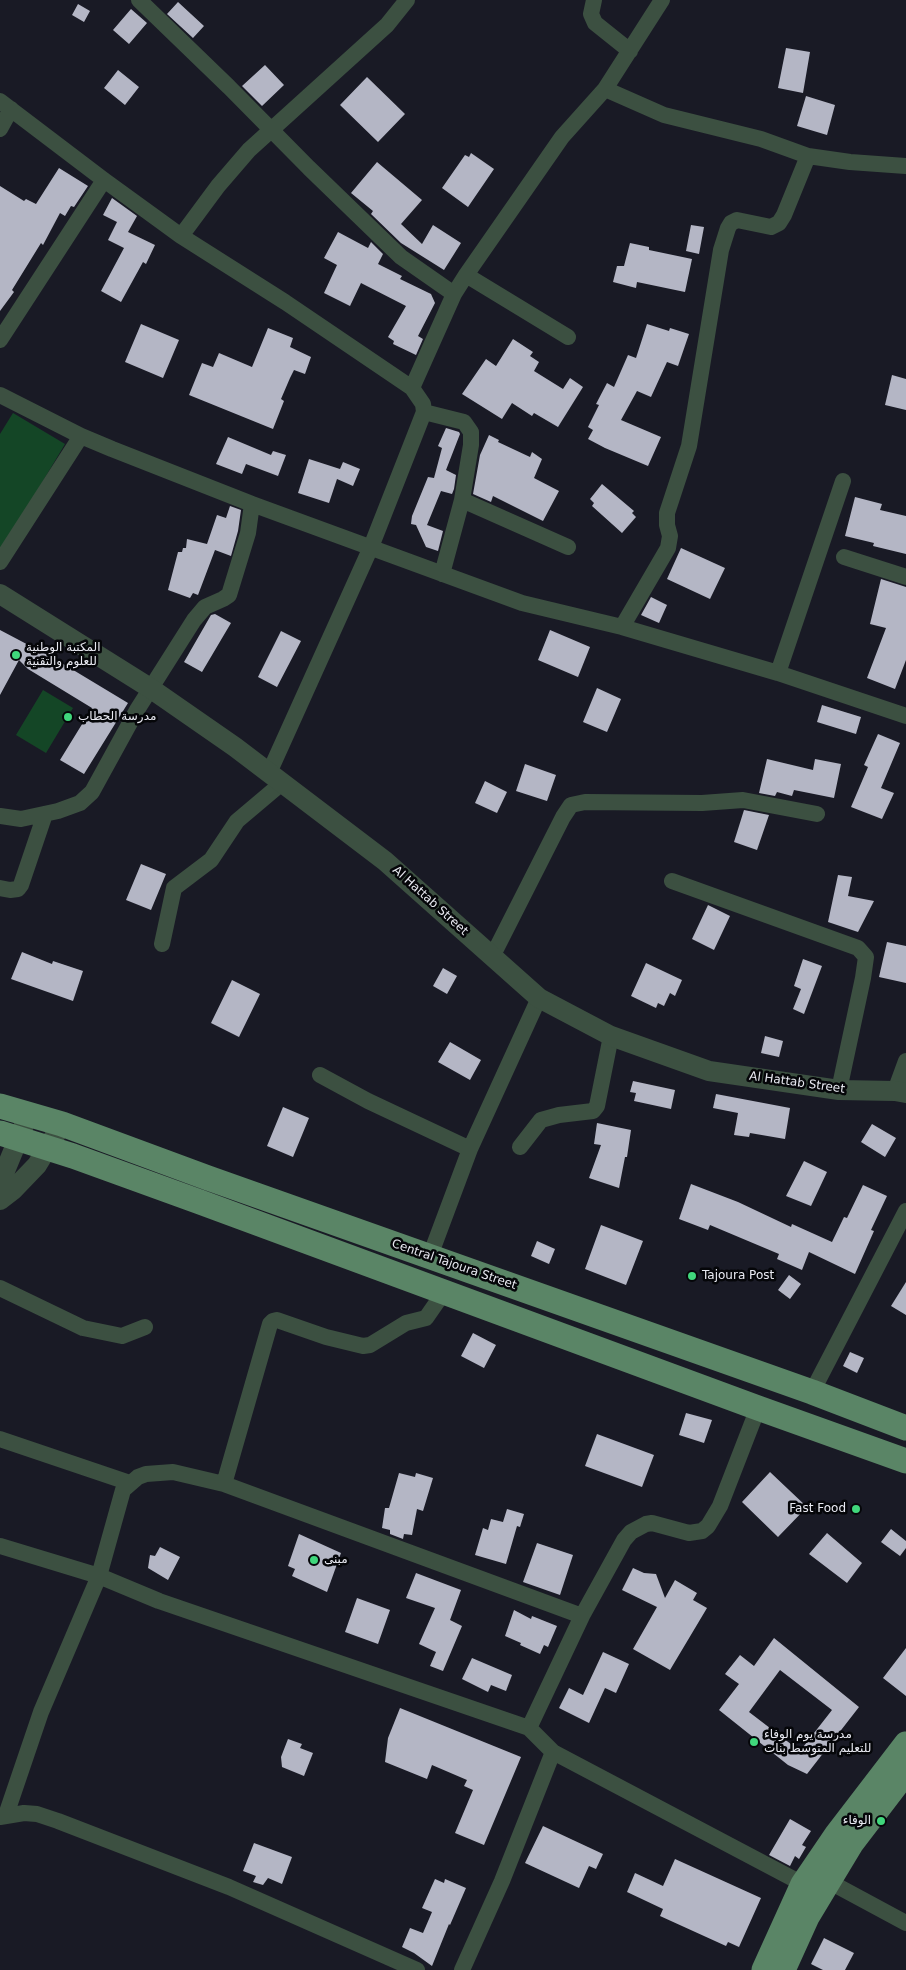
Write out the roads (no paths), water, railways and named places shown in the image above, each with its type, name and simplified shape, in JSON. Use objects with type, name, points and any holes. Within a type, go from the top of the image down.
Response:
[{"type":"main road","name":"Central Tajoura Street","points":[[0,1106],[62,1124],[208,1178],[812,1392],[906,1428]]},
{"type":"main road","points":[[9,1136],[200,1202],[758,1408],[906,1460]]},
{"type":"main road","points":[[764,1970],[803,1884],[837,1834],[906,1744]]},
{"type":"main road","points":[[783,1970],[807,1917],[828,1881],[851,1844],[906,1772]]},
{"type":"street","points":[[139,0],[230,87],[400,257],[454,294]]},
{"type":"street","points":[[181,236],[233,168],[271,130],[387,25],[407,0]]},
{"type":"street","points":[[594,0],[591,14],[595,23],[630,51]]},
{"type":"street","points":[[412,388],[454,294],[466,275],[562,137],[605,89],[662,0]]},
{"type":"street","points":[[605,89],[664,115],[761,139],[808,156],[850,162],[906,166]]},
{"type":"street","points":[[0,129],[5,105],[181,236],[285,302],[412,388],[420,398],[424,412],[276,778],[237,821],[211,860],[174,888],[162,944]]},
{"type":"street","points":[[622,627],[668,548],[670,536],[667,526],[667,513],[689,446],[721,250],[728,228],[730,223],[737,220],[771,227],[779,223],[808,156]]},
{"type":"street","points":[[0,340],[104,180]]},
{"type":"street","points":[[466,275],[568,337]]},
{"type":"street","points":[[0,395],[81,436],[252,504],[522,603],[622,627],[778,673],[906,716]]},
{"type":"street","points":[[424,412],[455,418],[464,422],[469,428],[471,444],[462,500],[442,574]]},
{"type":"street","points":[[0,562],[81,436]]},
{"type":"street","points":[[778,673],[843,480]]},
{"type":"street","points":[[462,500],[568,546]]},
{"type":"street","points":[[0,816],[21,819],[45,814],[80,803],[92,792],[150,688],[194,620],[205,607],[223,599],[229,594],[248,533],[252,504]]},
{"type":"street","points":[[844,557],[906,577]]},
{"type":"street","name":"Al Hattab Street","points":[[0,594],[150,688],[276,778],[385,862],[539,998],[611,1036],[709,1070],[839,1090],[901,1092]]},
{"type":"street","points":[[492,957],[563,817],[571,805],[585,802],[702,803],[743,800],[817,814]]},
{"type":"street","points":[[0,888],[18,889],[21,885],[45,814]]},
{"type":"street","points":[[672,881],[858,948],[866,958],[839,1090]]},
{"type":"street","points":[[430,1256],[470,1149],[539,998]]},
{"type":"street","points":[[520,1147],[541,1120],[559,1115],[593,1111],[597,1106],[611,1036]]},
{"type":"street","points":[[901,1092],[906,1061]]},
{"type":"street","points":[[320,1075],[368,1101],[470,1149]]},
{"type":"street","points":[[0,1183],[9,1136],[29,1114]]},
{"type":"street","points":[[0,1200],[25,1178],[48,1149],[62,1124]]},
{"type":"street","points":[[812,1392],[906,1211]]},
{"type":"street","points":[[0,1288],[83,1328],[122,1336],[145,1327]]},
{"type":"street","points":[[224,1484],[270,1324],[273,1321],[277,1320],[326,1337],[363,1346],[370,1345],[406,1323],[426,1318],[444,1292]]},
{"type":"street","points":[[529,1728],[582,1616],[624,1540],[639,1527],[652,1523],[689,1533],[702,1531],[708,1526],[720,1506],[758,1408]]},
{"type":"street","points":[[0,1439],[130,1483]]},
{"type":"street","points":[[418,1970],[229,1887],[58,1821],[37,1814],[3,1816],[41,1712],[99,1576],[123,1490],[130,1483],[146,1474],[173,1472],[224,1484],[582,1616]]},
{"type":"street","points":[[0,1546],[99,1576],[178,1607],[529,1728],[553,1752],[803,1884]]},
{"type":"street","points":[[462,1970],[502,1881],[553,1752]]},
{"type":"street","points":[[828,1881],[906,1923]]},
{"type":"place","name":"المكتبة الوطنية للعلوم والتقنية","points":[[16,655]]},
{"type":"place","name":"مدرسة الحطاب","points":[[68,717]]},
{"type":"place","name":"Tajoura Post","points":[[692,1276]]},
{"type":"place","name":"Fast Food","points":[[856,1509]]},
{"type":"place","name":"مبنى","points":[[314,1560]]},
{"type":"place","name":"مدرسة يوم الوفاء للتعليم المتوسط بنات","points":[[754,1742]]},
{"type":"place","name":"الوفاء","points":[[881,1821]]}]
